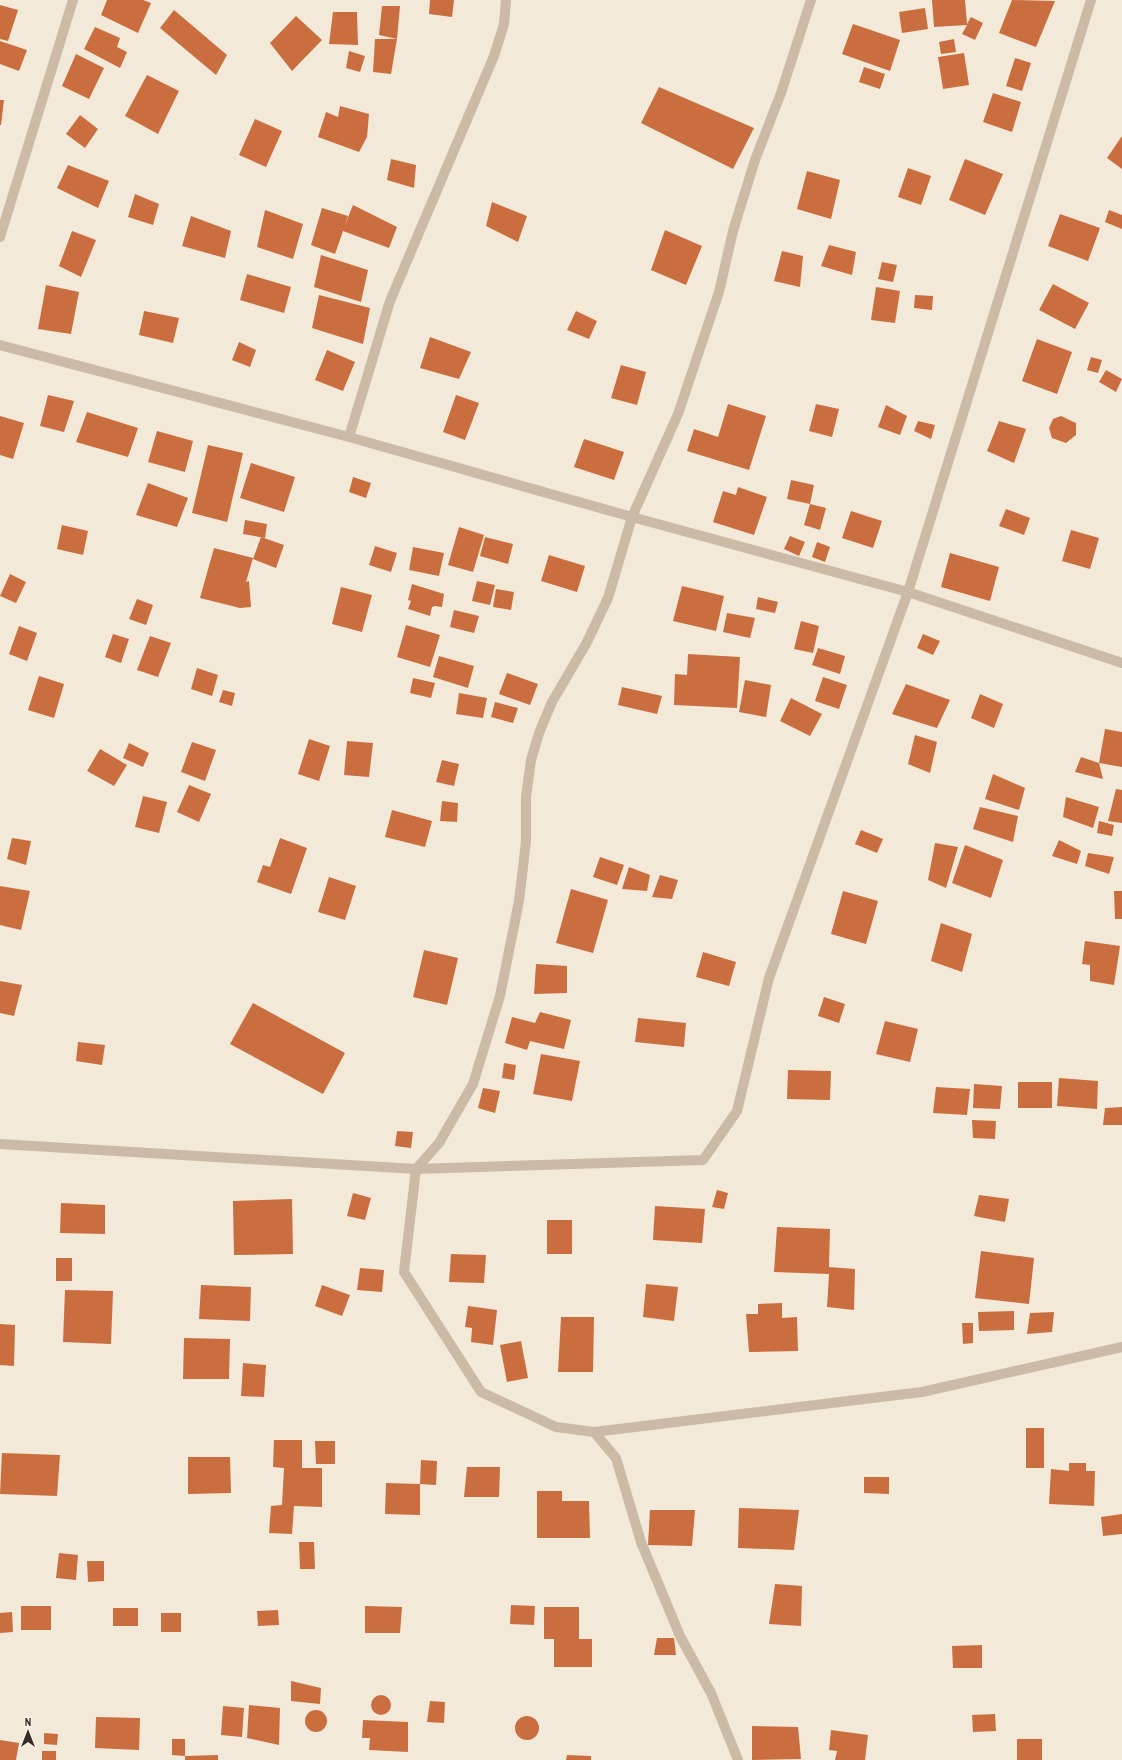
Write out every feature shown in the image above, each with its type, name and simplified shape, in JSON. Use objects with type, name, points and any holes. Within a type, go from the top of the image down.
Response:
[{"type":"street","points":[[0,238],[73,0]]},
{"type":"street","points":[[349,437],[390,301],[494,56],[504,24],[506,0]]},
{"type":"street","points":[[811,0],[781,93],[755,160],[733,231],[719,292],[678,414],[632,517],[608,598],[586,644],[552,702],[530,760],[526,797],[526,841],[518,901],[500,996],[473,1084],[439,1143],[416,1169],[404,1272],[481,1392],[556,1427],[594,1432],[922,1392],[1122,1347]]},
{"type":"street","points":[[0,1144],[416,1169],[703,1160],[737,1111],[769,978],[908,592],[1091,0]]},
{"type":"street","points":[[0,345],[349,437],[632,517],[908,592],[1122,663]]},
{"type":"street","points":[[594,1432],[616,1458],[641,1542],[680,1636],[711,1693],[738,1760]]},
{"type":"building","points":[[107,0],[143,0],[151,3],[138,33],[101,15]]},
{"type":"building","points":[[430,0],[454,0],[452,17],[429,14]]},
{"type":"building","points":[[932,0],[965,0],[967,24],[971,17],[983,23],[975,40],[962,34],[967,25],[934,27]]},
{"type":"building","points":[[1012,0],[1055,1],[1036,47],[999,33]]},
{"type":"building","points":[[0,5],[18,10],[8,41],[0,39]]},
{"type":"building","points":[[382,6],[400,6],[397,39],[379,35]]},
{"type":"building","points":[[925,8],[928,29],[902,33],[899,12]]},
{"type":"building","points":[[174,10],[227,55],[216,75],[160,28]]},
{"type":"building","points":[[333,12],[357,12],[358,45],[329,44]]},
{"type":"building","points":[[296,16],[322,40],[292,71],[270,43]]},
{"type":"building","points":[[853,24],[900,40],[890,71],[842,54]]},
{"type":"building","points":[[95,27],[120,38],[117,47],[127,52],[120,68],[84,49]]},
{"type":"building","points":[[375,39],[397,39],[391,74],[373,72]]},
{"type":"building","points":[[954,39],[956,52],[941,54],[939,42]]},
{"type":"building","points":[[0,41],[27,50],[19,71],[0,64]]},
{"type":"building","points":[[349,51],[365,56],[360,72],[346,68]]},
{"type":"building","points":[[964,53],[969,85],[943,89],[938,57]]},
{"type":"building","points":[[76,54],[104,68],[89,99],[62,86]]},
{"type":"building","points":[[1015,58],[1031,63],[1022,91],[1006,86]]},
{"type":"building","points":[[864,67],[885,74],[880,89],[859,82]]},
{"type":"building","points":[[147,75],[179,91],[158,134],[125,116]]},
{"type":"building","points":[[659,87],[754,128],[733,169],[641,123]]},
{"type":"building","points":[[993,93],[1021,102],[1012,132],[983,122]]},
{"type":"building","points":[[0,100],[4,100],[1,125],[0,125]]},
{"type":"building","points":[[340,106],[369,114],[367,137],[359,152],[318,137],[326,112],[338,117]]},
{"type":"building","points":[[80,115],[98,129],[85,148],[66,134]]},
{"type":"building","points":[[255,119],[282,131],[266,167],[239,155]]},
{"type":"building","points":[[1122,136],[1122,169],[1107,158]]},
{"type":"building","points":[[391,159],[416,165],[414,188],[387,180]]},
{"type":"building","points":[[965,159],[1003,174],[985,215],[949,200]]},
{"type":"building","points":[[68,165],[109,181],[98,208],[57,188]]},
{"type":"building","points":[[908,168],[931,176],[921,205],[898,197]]},
{"type":"building","points":[[807,171],[840,180],[831,219],[797,209]]},
{"type":"building","points":[[135,194],[159,204],[153,225],[128,217]]},
{"type":"building","points":[[492,202],[527,216],[518,242],[486,226]]},
{"type":"building","points":[[353,205],[397,227],[389,248],[343,231],[335,254],[311,245],[322,208],[348,216],[345,225]]},
{"type":"building","points":[[265,210],[303,224],[293,259],[257,247]]},
{"type":"building","points":[[1109,210],[1122,215],[1122,229],[1105,222]]},
{"type":"building","points":[[1060,214],[1100,228],[1088,261],[1048,246]]},
{"type":"building","points":[[191,216],[231,231],[225,258],[182,246]]},
{"type":"building","points":[[665,230],[702,246],[686,285],[651,270]]},
{"type":"building","points":[[72,231],[96,240],[81,277],[59,266]]},
{"type":"building","points":[[829,245],[856,252],[852,275],[821,266]]},
{"type":"building","points":[[782,251],[803,256],[800,287],[774,281]]},
{"type":"building","points":[[321,255],[368,270],[361,302],[314,287]]},
{"type":"building","points":[[882,262],[897,265],[893,282],[878,279]]},
{"type":"building","points":[[247,274],[291,287],[284,313],[240,300]]},
{"type":"building","points":[[1053,284],[1089,303],[1075,329],[1039,310]]},
{"type":"building","points":[[46,285],[79,292],[71,334],[38,329]]},
{"type":"building","points":[[876,287],[900,291],[895,323],[871,320]]},
{"type":"building","points":[[319,295],[370,308],[363,344],[312,328]]},
{"type":"building","points":[[915,295],[933,296],[932,310],[914,308]]},
{"type":"building","points":[[144,311],[179,318],[173,343],[139,335]]},
{"type":"building","points":[[576,311],[597,321],[589,339],[567,330]]},
{"type":"building","points":[[430,337],[471,352],[459,379],[420,368]]},
{"type":"building","points":[[1037,339],[1072,352],[1057,394],[1022,381]]},
{"type":"building","points":[[239,342],[256,350],[250,367],[232,360]]},
{"type":"building","points":[[327,350],[355,362],[343,391],[315,380]]},
{"type":"building","points":[[1091,357],[1102,360],[1098,373],[1087,370]]},
{"type":"building","points":[[621,365],[646,372],[637,405],[611,398]]},
{"type":"building","points":[[1106,370],[1122,379],[1116,392],[1099,382]]},
{"type":"building","points":[[48,395],[74,401],[64,432],[40,426]]},
{"type":"building","points":[[456,395],[479,403],[465,440],[443,432]]},
{"type":"building","points":[[728,404],[766,416],[749,470],[687,451],[694,429],[718,437]]},
{"type":"building","points":[[816,404],[839,409],[832,437],[809,431]]},
{"type":"building","points":[[886,405],[907,416],[900,435],[878,427]]},
{"type":"building","points":[[87,412],[138,428],[128,457],[76,442]]},
{"type":"building","points":[[0,416],[24,423],[13,459],[0,455]]},
{"type":"building","points":[[1061,416],[1076,423],[1076,435],[1066,443],[1052,438],[1049,428],[1053,419]]},
{"type":"building","points":[[918,421],[935,425],[931,439],[914,431]]},
{"type":"building","points":[[999,421],[1026,429],[1014,463],[987,451]]},
{"type":"building","points":[[157,431],[193,441],[185,472],[148,462]]},
{"type":"building","points":[[584,439],[624,452],[614,480],[574,467]]},
{"type":"building","points":[[208,445],[243,453],[227,522],[192,513]]},
{"type":"building","points":[[251,463],[295,477],[284,512],[240,498]]},
{"type":"building","points":[[353,477],[371,483],[366,498],[349,492]]},
{"type":"building","points":[[791,480],[814,485],[810,504],[787,499]]},
{"type":"building","points":[[148,483],[188,498],[177,527],[136,515]]},
{"type":"building","points":[[738,487],[767,497],[754,535],[713,522],[723,491],[736,495]]},
{"type":"building","points":[[810,504],[826,508],[820,530],[804,525]]},
{"type":"building","points":[[1006,509],[1030,518],[1024,535],[999,526]]},
{"type":"building","points":[[851,511],[882,521],[873,548],[842,538]]},
{"type":"building","points":[[245,520],[267,524],[265,538],[243,534]]},
{"type":"building","points":[[62,525],[88,531],[83,555],[57,549]]},
{"type":"building","points":[[459,527],[484,535],[473,572],[448,565]]},
{"type":"building","points":[[1071,530],[1099,538],[1090,569],[1062,561]]},
{"type":"building","points":[[790,536],[805,542],[799,556],[784,549]]},
{"type":"building","points":[[261,537],[284,545],[276,568],[253,559]]},
{"type":"building","points":[[485,537],[513,544],[508,564],[480,556]]},
{"type":"building","points":[[817,542],[830,547],[825,562],[812,557]]},
{"type":"building","points":[[375,546],[397,553],[391,572],[369,565]]},
{"type":"building","points":[[413,547],[444,553],[439,576],[409,570]]},
{"type":"building","points":[[214,548],[253,558],[246,582],[249,581],[251,607],[240,608],[200,598]]},
{"type":"building","points":[[950,553],[999,567],[990,601],[941,587]]},
{"type":"building","points":[[549,555],[585,566],[577,592],[541,581]]},
{"type":"building","points":[[10,574],[26,582],[16,603],[0,596]]},
{"type":"building","points":[[477,581],[495,585],[490,605],[472,601]]},
{"type":"building","points":[[412,584],[444,594],[442,607],[432,607],[430,616],[408,609],[411,601],[408,600]]},
{"type":"building","points":[[682,586],[724,596],[716,631],[673,621]]},
{"type":"building","points":[[341,587],[372,595],[362,632],[332,624]]},
{"type":"building","points":[[496,589],[514,592],[511,610],[493,607]]},
{"type":"building","points":[[758,597],[778,602],[775,613],[756,609]]},
{"type":"building","points":[[137,599],[153,605],[146,625],[129,619]]},
{"type":"building","points":[[454,610],[479,616],[474,633],[450,627]]},
{"type":"building","points":[[727,613],[755,618],[750,638],[723,632]]},
{"type":"building","points":[[801,621],[819,626],[813,653],[794,649]]},
{"type":"building","points":[[406,625],[440,635],[430,667],[397,657]]},
{"type":"building","points":[[19,626],[37,633],[27,661],[9,654]]},
{"type":"building","points":[[113,634],[129,639],[121,663],[105,657]]},
{"type":"building","points":[[923,634],[940,641],[933,655],[917,648]]},
{"type":"building","points":[[150,636],[171,643],[158,677],[137,670]]},
{"type":"building","points":[[818,648],[845,656],[840,674],[812,665]]},
{"type":"building","points":[[688,654],[740,657],[737,708],[674,705],[675,674],[687,675]]},
{"type":"building","points":[[439,656],[474,666],[468,688],[433,677]]},
{"type":"building","points":[[197,668],[218,675],[212,696],[191,689]]},
{"type":"building","points":[[507,673],[538,684],[530,705],[499,694]]},
{"type":"building","points":[[39,676],[64,684],[54,718],[28,710]]},
{"type":"building","points":[[823,677],[847,685],[839,709],[815,701]]},
{"type":"building","points":[[413,678],[435,683],[431,698],[410,693]]},
{"type":"building","points":[[745,680],[771,685],[766,717],[739,712]]},
{"type":"building","points":[[906,684],[950,700],[937,728],[892,714]]},
{"type":"building","points":[[622,687],[662,696],[657,714],[618,705]]},
{"type":"building","points":[[223,690],[235,693],[232,706],[219,702]]},
{"type":"building","points":[[459,693],[487,698],[483,718],[456,714]]},
{"type":"building","points":[[980,694],[1003,704],[994,728],[971,718]]},
{"type":"building","points":[[791,698],[822,714],[810,736],[780,721]]},
{"type":"building","points":[[495,702],[518,708],[513,723],[491,717]]},
{"type":"building","points":[[1105,729],[1122,732],[1122,767],[1099,763]]},
{"type":"building","points":[[915,735],[937,742],[930,773],[908,764]]},
{"type":"building","points":[[309,739],[330,746],[319,781],[298,774]]},
{"type":"building","points":[[347,741],[373,743],[369,777],[344,775]]},
{"type":"building","points":[[192,742],[216,750],[205,781],[181,772]]},
{"type":"building","points":[[129,743],[149,753],[143,767],[123,758]]},
{"type":"building","points":[[100,749],[127,765],[114,786],[87,771]]},
{"type":"building","points":[[1081,757],[1099,763],[1103,779],[1075,772]]},
{"type":"building","points":[[442,760],[459,764],[454,786],[436,782]]},
{"type":"building","points":[[993,774],[1025,788],[1019,810],[985,799]]},
{"type":"building","points":[[189,785],[211,794],[199,822],[177,812]]},
{"type":"building","points":[[1116,789],[1122,790],[1122,823],[1108,821]]},
{"type":"building","points":[[143,796],[167,802],[159,833],[135,827]]},
{"type":"building","points":[[1066,797],[1099,807],[1093,828],[1063,817]]},
{"type":"building","points":[[442,801],[458,803],[457,822],[440,821]]},
{"type":"building","points":[[980,807],[1018,816],[1013,842],[973,829]]},
{"type":"building","points":[[392,810],[432,821],[425,847],[385,837]]},
{"type":"building","points":[[1099,821],[1114,825],[1112,836],[1097,833]]},
{"type":"building","points":[[861,830],[883,839],[877,853],[855,844]]},
{"type":"building","points":[[12,838],[31,841],[26,865],[7,859]]},
{"type":"building","points":[[280,838],[307,848],[291,894],[257,882],[263,865],[270,867]]},
{"type":"building","points":[[1059,840],[1081,851],[1077,864],[1052,856]]},
{"type":"building","points":[[935,843],[958,847],[946,888],[928,880]]},
{"type":"building","points":[[965,845],[1003,860],[991,898],[952,883]]},
{"type":"building","points":[[1088,853],[1114,857],[1109,874],[1085,866]]},
{"type":"building","points":[[600,857],[624,865],[617,885],[593,877]]},
{"type":"building","points":[[629,867],[650,875],[647,891],[622,889]]},
{"type":"building","points":[[660,875],[678,880],[672,899],[652,897]]},
{"type":"building","points":[[329,877],[356,886],[345,920],[318,912]]},
{"type":"building","points":[[0,886],[30,891],[21,930],[0,925]]},
{"type":"building","points":[[571,889],[608,900],[593,953],[556,943]]},
{"type":"building","points":[[843,891],[878,901],[866,944],[831,934]]},
{"type":"building","points":[[1114,891],[1122,891],[1122,919],[1115,919]]},
{"type":"building","points":[[941,923],[972,934],[962,972],[931,961]]},
{"type":"building","points":[[1085,941],[1120,946],[1114,985],[1090,981],[1090,965],[1082,964]]},
{"type":"building","points":[[424,950],[458,958],[447,1005],[413,997]]},
{"type":"building","points":[[703,952],[736,962],[729,986],[696,977]]},
{"type":"building","points":[[536,964],[567,966],[567,993],[534,994]]},
{"type":"building","points":[[0,981],[22,985],[14,1016],[0,1013]]},
{"type":"building","points":[[824,997],[845,1004],[839,1023],[818,1016]]},
{"type":"building","points":[[253,1003],[345,1053],[323,1094],[230,1044]]},
{"type":"building","points":[[540,1012],[571,1020],[564,1049],[530,1041],[527,1050],[505,1043],[512,1017],[535,1023]]},
{"type":"building","points":[[638,1018],[686,1023],[684,1047],[635,1042]]},
{"type":"building","points":[[885,1021],[918,1029],[910,1062],[876,1054]]},
{"type":"building","points":[[78,1042],[105,1045],[102,1065],[76,1061]]},
{"type":"building","points":[[541,1054],[580,1061],[572,1101],[533,1094]]},
{"type":"building","points":[[504,1063],[516,1065],[514,1080],[502,1078]]},
{"type":"building","points":[[788,1070],[831,1071],[830,1100],[787,1099]]},
{"type":"building","points":[[1059,1078],[1098,1081],[1097,1109],[1057,1106]]},
{"type":"building","points":[[1018,1082],[1052,1082],[1052,1108],[1018,1108]]},
{"type":"building","points":[[974,1084],[1002,1086],[1000,1109],[973,1108]]},
{"type":"building","points":[[936,1087],[970,1089],[967,1115],[933,1113]]},
{"type":"building","points":[[483,1088],[500,1091],[495,1113],[478,1108]]},
{"type":"building","points":[[1122,1107],[1122,1125],[1103,1125],[1105,1108]]},
{"type":"building","points":[[972,1120],[996,1121],[995,1139],[973,1138]]},
{"type":"building","points":[[397,1131],[413,1132],[411,1148],[395,1146]]},
{"type":"building","points":[[717,1190],[728,1193],[724,1209],[712,1207]]},
{"type":"building","points":[[353,1193],[371,1198],[365,1220],[347,1216]]},
{"type":"building","points":[[979,1195],[1009,1199],[1005,1222],[974,1216]]},
{"type":"building","points":[[292,1199],[293,1254],[234,1255],[233,1201]]},
{"type":"building","points":[[61,1203],[105,1205],[105,1234],[60,1233]]},
{"type":"building","points":[[655,1206],[705,1209],[702,1243],[653,1240]]},
{"type":"building","points":[[547,1220],[572,1220],[572,1254],[547,1254]]},
{"type":"building","points":[[777,1227],[830,1229],[829,1267],[855,1269],[854,1310],[827,1307],[829,1274],[774,1272]]},
{"type":"building","points":[[981,1251],[1034,1258],[1029,1304],[975,1298]]},
{"type":"building","points":[[451,1254],[486,1255],[484,1283],[449,1282]]},
{"type":"building","points":[[56,1258],[72,1258],[72,1281],[56,1281]]},
{"type":"building","points":[[360,1268],[384,1270],[382,1292],[357,1290]]},
{"type":"building","points":[[646,1284],[678,1287],[674,1321],[643,1317]]},
{"type":"building","points":[[201,1285],[251,1287],[250,1321],[199,1319]]},
{"type":"building","points":[[322,1285],[350,1295],[342,1316],[315,1306]]},
{"type":"building","points":[[65,1290],[113,1291],[111,1344],[63,1342]]},
{"type":"building","points":[[782,1303],[782,1318],[797,1317],[798,1351],[749,1352],[746,1314],[758,1314],[758,1304]]},
{"type":"building","points":[[468,1306],[497,1310],[493,1345],[471,1342],[472,1328],[465,1327]]},
{"type":"building","points":[[1014,1311],[1014,1330],[979,1331],[978,1312]]},
{"type":"building","points":[[1054,1312],[1052,1332],[1027,1334],[1030,1313]]},
{"type":"building","points":[[561,1317],[594,1317],[593,1372],[558,1372]]},
{"type":"building","points":[[962,1323],[973,1323],[973,1343],[963,1344]]},
{"type":"building","points":[[0,1324],[15,1325],[14,1366],[0,1365]]},
{"type":"building","points":[[184,1338],[230,1339],[229,1379],[183,1379]]},
{"type":"building","points":[[521,1341],[528,1378],[507,1382],[500,1345]]},
{"type":"building","points":[[243,1363],[266,1365],[264,1397],[241,1396]]},
{"type":"building","points":[[1026,1428],[1044,1428],[1044,1468],[1026,1468]]},
{"type":"building","points":[[274,1440],[302,1440],[302,1468],[322,1468],[322,1507],[294,1506],[292,1534],[269,1533],[271,1506],[282,1505],[284,1468],[273,1467]]},
{"type":"building","points":[[315,1441],[335,1441],[335,1464],[316,1464]]},
{"type":"building","points":[[2,1453],[60,1455],[57,1496],[0,1494]]},
{"type":"building","points":[[188,1457],[230,1457],[231,1493],[188,1494]]},
{"type":"building","points":[[421,1460],[437,1461],[436,1485],[420,1484]]},
{"type":"building","points":[[1069,1463],[1086,1463],[1086,1471],[1095,1471],[1094,1506],[1049,1504],[1051,1469],[1069,1471]]},
{"type":"building","points":[[467,1467],[500,1467],[499,1497],[464,1497]]},
{"type":"building","points":[[864,1477],[889,1477],[889,1494],[864,1493]]},
{"type":"building","points":[[386,1483],[420,1484],[420,1515],[385,1514]]},
{"type":"building","points":[[537,1491],[562,1491],[562,1501],[589,1501],[590,1538],[537,1538]]},
{"type":"building","points":[[739,1508],[799,1510],[794,1550],[738,1548]]},
{"type":"building","points":[[650,1510],[695,1510],[692,1546],[648,1545]]},
{"type":"building","points":[[1122,1514],[1122,1534],[1103,1536],[1101,1517]]},
{"type":"building","points":[[299,1542],[314,1542],[315,1569],[300,1569]]},
{"type":"building","points":[[59,1553],[78,1555],[76,1580],[56,1578]]},
{"type":"building","points":[[87,1561],[104,1561],[104,1581],[88,1582]]},
{"type":"building","points":[[775,1584],[802,1586],[801,1626],[769,1624]]},
{"type":"building","points":[[511,1605],[535,1606],[534,1625],[510,1624]]},
{"type":"building","points":[[21,1606],[51,1606],[51,1630],[21,1630]]},
{"type":"building","points":[[365,1606],[402,1607],[400,1633],[365,1633]]},
{"type":"building","points":[[544,1607],[579,1607],[579,1639],[592,1639],[592,1667],[554,1667],[554,1639],[544,1639]]},
{"type":"building","points":[[113,1608],[138,1608],[138,1626],[113,1626]]},
{"type":"building","points":[[278,1610],[279,1625],[258,1626],[257,1611]]},
{"type":"building","points":[[12,1612],[13,1632],[0,1633],[0,1613]]},
{"type":"building","points":[[161,1613],[181,1613],[181,1632],[161,1632]]},
{"type":"building","points":[[657,1638],[674,1638],[676,1655],[654,1655]]},
{"type":"building","points":[[982,1645],[982,1668],[953,1668],[952,1646]]},
{"type":"building","points":[[291,1681],[321,1688],[320,1704],[291,1701]]},
{"type":"building","points":[[377,1695],[385,1695],[391,1701],[391,1709],[385,1715],[377,1715],[371,1709],[371,1701]]},
{"type":"building","points":[[430,1701],[445,1702],[444,1723],[427,1722]]},
{"type":"building","points":[[249,1705],[280,1708],[279,1745],[247,1738]]},
{"type":"building","points":[[223,1706],[244,1708],[242,1737],[221,1735]]},
{"type":"building","points":[[316,1710],[324,1713],[327,1721],[324,1729],[316,1732],[308,1729],[305,1721],[308,1713]]},
{"type":"building","points":[[995,1714],[996,1731],[973,1732],[972,1715]]},
{"type":"building","points":[[527,1716],[536,1719],[539,1728],[536,1737],[527,1740],[518,1737],[515,1728],[518,1719]]},
{"type":"building","points":[[96,1717],[140,1718],[139,1750],[95,1748]]},
{"type":"building","points":[[363,1720],[408,1722],[408,1752],[369,1750],[370,1738],[362,1738]]},
{"type":"building","points":[[752,1726],[798,1727],[801,1759],[752,1760]]},
{"type":"building","points":[[831,1730],[868,1735],[865,1760],[835,1760],[837,1751],[829,1750]]},
{"type":"building","points":[[44,1733],[58,1734],[57,1745],[44,1744]]},
{"type":"building","points":[[172,1739],[185,1739],[185,1756],[172,1755]]},
{"type":"building","points":[[1017,1739],[1042,1739],[1042,1760],[1017,1760]]},
{"type":"building","points":[[0,1740],[19,1743],[16,1760],[0,1760]]},
{"type":"building","points":[[42,1751],[56,1751],[56,1760],[42,1760]]},
{"type":"building","points":[[218,1755],[218,1760],[185,1760],[185,1756]]},
{"type":"building","points":[[567,1755],[591,1756],[591,1760],[566,1760]]}]
